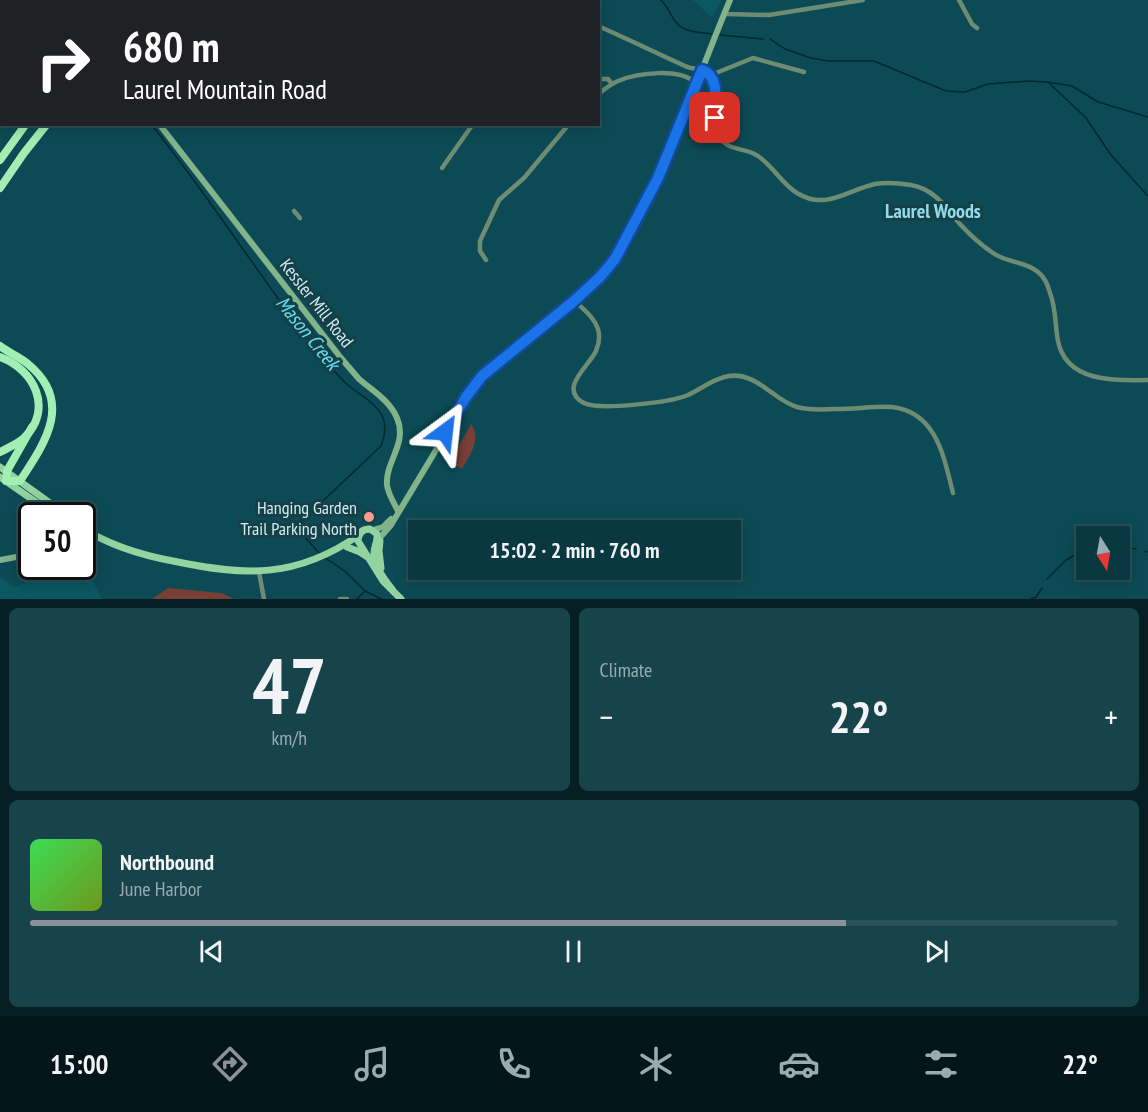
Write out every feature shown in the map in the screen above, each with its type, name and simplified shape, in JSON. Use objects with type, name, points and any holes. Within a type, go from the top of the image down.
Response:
[{"type":"highway","points":[[0,160],[25,126]]},
{"type":"highway","points":[[0,188],[46,126]]},
{"type":"highway","points":[[0,346],[36,371],[51,401],[52,419],[48,433],[20,481],[3,474],[32,427],[38,408],[34,386],[24,370],[0,357]]},
{"type":"highway","points":[[0,452],[21,440],[32,427]]},
{"type":"main road","points":[[341,548],[371,548],[378,541],[391,525],[474,387],[492,367],[600,277],[622,247],[658,178],[730,0]]},
{"type":"main road","name":"Kessler Mill Road","points":[[161,126],[345,364],[393,410],[399,422],[400,435],[398,449],[388,474],[387,485],[396,514]]},
{"type":"main road","points":[[3,474],[38,502]]},
{"type":"main road","points":[[20,481],[49,502]]},
{"type":"main road","points":[[96,536],[119,548],[154,557],[225,571],[258,572],[308,561],[341,548],[365,530],[383,527],[396,514]]},
{"type":"main road","points":[[373,530],[378,541],[381,574],[394,592]]},
{"type":"main road","points":[[359,535],[358,541],[366,556],[383,581],[401,599]]},
{"type":"main road","points":[[341,548],[360,552],[366,556]]},
{"type":"main road","points":[[0,560],[18,557]]},
{"type":"street","points":[[725,14],[769,15],[862,0]]},
{"type":"street","points":[[959,0],[972,24],[977,28]]},
{"type":"street","points":[[600,27],[685,66],[711,75],[715,92],[715,124],[720,137],[726,145],[759,156],[794,191],[813,200],[822,201],[838,199],[882,183],[909,184],[929,191],[945,205],[969,234],[992,253],[1006,260],[1028,266],[1042,276],[1049,287],[1053,302],[1060,348],[1065,359],[1074,368],[1089,375],[1123,380],[1148,380]]},
{"type":"street","points":[[711,75],[753,58],[804,72]]},
{"type":"street","points":[[600,93],[622,79],[670,73],[684,75],[696,84]]},
{"type":"street","points":[[600,79],[608,79],[612,84]]},
{"type":"street","points":[[442,168],[472,126]]},
{"type":"street","points":[[486,260],[480,251],[480,241],[499,200],[524,178],[566,126]]},
{"type":"street","points":[[294,211],[300,218]]},
{"type":"street","points":[[574,301],[594,321],[599,335],[595,353],[575,379],[575,393],[584,403],[592,406],[669,400],[688,395],[721,378],[732,375],[756,381],[781,400],[804,408],[898,408],[920,418],[935,434],[941,446],[953,493]]},
{"type":"street","points":[[258,572],[264,599]]},
{"type":"street","points":[[340,599],[347,599]]},
{"type":"shaded area","points":[[693,0],[721,0],[712,18]]},
{"type":"shaded area","points":[[471,424],[475,441],[462,469],[450,462]]},
{"type":"shaded area","points":[[0,577],[15,587],[31,580],[92,580],[102,599],[0,599]]},
{"type":"shaded area","points":[[168,588],[221,593],[234,599],[152,599]]},
{"type":"waterway","points":[[661,0],[675,21],[683,28],[712,34]]},
{"type":"waterway","points":[[720,35],[763,39]]},
{"type":"waterway","points":[[770,39],[785,49],[811,58],[828,61],[874,61],[946,91],[965,92],[988,84],[1047,82],[1072,86],[1098,102],[1148,117]]},
{"type":"waterway","points":[[1048,82],[1086,118],[1111,155],[1148,196]]},
{"type":"waterway","name":"Mason Creek","points":[[153,126],[304,334],[340,378],[373,404],[383,417],[385,425],[381,446],[307,513],[301,523],[302,534],[320,554]]},
{"type":"waterway","points":[[1130,548],[1136,549]]},
{"type":"waterway","points":[[1047,579],[1066,560],[1076,554]]},
{"type":"waterway","name":"Mason Creek","points":[[324,557],[346,572],[365,591],[381,599]]},
{"type":"waterway","points":[[1030,599],[1036,597],[1042,588]]},
{"type":"waterway","points":[[357,599],[364,592]]},
{"type":"place","name":"Hanging Garden Trail Parking North","points":[[369,517]]},
{"type":"district","name":"Laurel Woods","points":[[933,211]]},
{"type":"route","points":[[445,432],[482,376],[588,289],[615,259],[658,178],[702,70],[708,72],[713,78],[715,118]]}]
